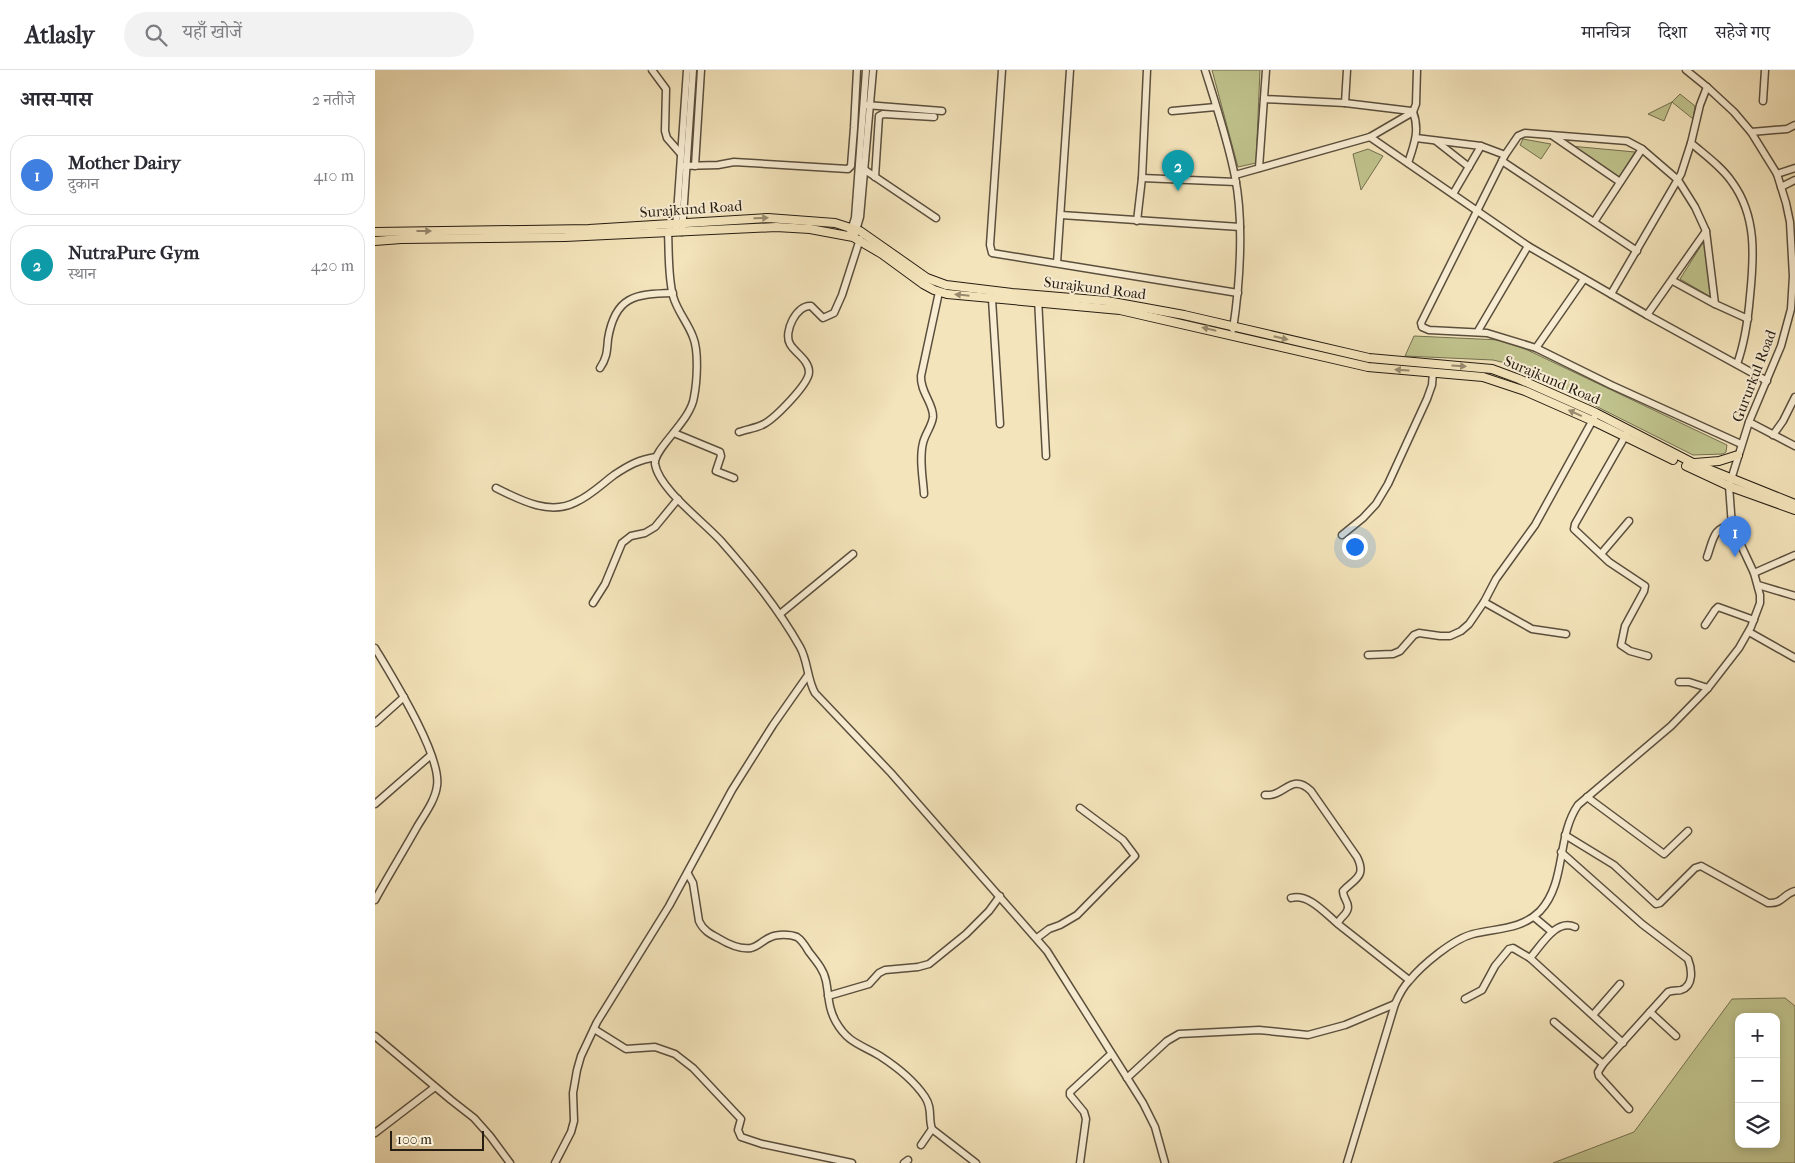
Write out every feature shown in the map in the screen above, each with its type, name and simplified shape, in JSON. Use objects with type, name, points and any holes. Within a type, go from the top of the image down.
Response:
[{"type":"main road","name":"Surajkund Road","points":[[375,232],[776,227],[854,234],[940,284],[1120,310],[1369,358],[1492,369],[1596,413],[1626,434],[1730,483],[1795,510]]},
{"type":"main road","name":"Surajkund Road","points":[[375,240],[565,237],[677,229]]},
{"type":"main road","name":"Surajkund Road","points":[[854,234],[923,284],[939,292],[992,299],[1038,298]]},
{"type":"main road","name":"Surajkund Road","points":[[1232,331],[1368,366],[1476,376],[1501,382],[1693,463],[1730,483],[1795,504]]},
{"type":"main road","points":[[1693,463],[1719,461],[1738,455]]},
{"type":"street","points":[[652,70],[666,89],[664,124],[666,135],[681,154]]},
{"type":"street","points":[[684,166],[681,154],[687,70]]},
{"type":"street","points":[[693,70],[677,229],[673,293],[675,303],[695,340],[696,369],[693,404],[683,423],[656,457],[655,465],[658,473],[678,499],[719,540],[780,614],[801,648],[815,693],[885,766],[1037,938],[1054,961],[1143,1103],[1155,1127],[1163,1162]]},
{"type":"street","points":[[695,166],[701,70]]},
{"type":"street","points":[[684,166],[718,165],[734,162],[847,169],[851,166],[855,128],[857,70]]},
{"type":"street","points":[[739,432],[760,426],[772,419],[806,381],[809,369],[790,344],[788,337],[789,329],[799,310],[804,306],[811,306],[823,318],[834,314],[842,295],[854,234],[869,121],[866,70]]},
{"type":"street","points":[[862,168],[863,129],[873,70]]},
{"type":"street","points":[[1003,70],[990,249],[994,255],[1057,263],[1238,293]]},
{"type":"street","points":[[1057,263],[1070,70]]},
{"type":"street","points":[[1137,221],[1142,178],[1147,70]]},
{"type":"street","points":[[1205,70],[1236,179],[1240,227],[1238,293],[1232,331]]},
{"type":"street","points":[[1259,168],[1266,70]]},
{"type":"street","points":[[1345,103],[1347,70]]},
{"type":"street","points":[[1408,163],[1416,138],[1417,125],[1413,112],[1416,104],[1417,70]]},
{"type":"street","name":"Gururkul Road","points":[[1686,70],[1734,112],[1751,132],[1777,174],[1790,222],[1793,292],[1785,333],[1749,422],[1730,483]]},
{"type":"street","points":[[1763,101],[1765,70]]},
{"type":"street","points":[[1611,294],[1678,180],[1707,87]]},
{"type":"street","points":[[1264,99],[1345,103],[1413,112]]},
{"type":"street","points":[[867,105],[943,111]]},
{"type":"street","points":[[1172,111],[1217,107]]},
{"type":"street","points":[[1142,178],[1236,179],[1259,168],[1370,137],[1413,112]]},
{"type":"street","points":[[875,177],[879,116],[883,114],[934,117]]},
{"type":"street","points":[[869,121],[879,121]]},
{"type":"street","points":[[1751,132],[1787,129],[1795,125]]},
{"type":"street","points":[[855,128],[863,129]]},
{"type":"street","points":[[1787,129],[1795,132]]},
{"type":"street","points":[[1715,304],[1705,231],[1695,207],[1678,180],[1642,149],[1627,141],[1530,132],[1521,134],[1503,158],[1421,323],[1422,328],[1429,330],[1478,331],[1509,338],[1536,348],[1611,385],[1741,444]]},
{"type":"street","points":[[1552,135],[1620,182]]},
{"type":"street","points":[[1370,137],[1528,246],[1647,315],[1767,381]]},
{"type":"street","points":[[1416,138],[1481,146],[1503,158],[1637,251]]},
{"type":"street","points":[[1436,141],[1469,167]]},
{"type":"street","points":[[1691,143],[1728,176],[1738,190],[1748,214],[1753,257],[1748,319],[1744,342],[1737,364]]},
{"type":"street","points":[[1453,194],[1481,146]]},
{"type":"street","points":[[1594,222],[1642,149]]},
{"type":"street","points":[[862,168],[936,218]]},
{"type":"street","points":[[1777,174],[1795,168]]},
{"type":"street","points":[[1781,187],[1795,180]]},
{"type":"street","points":[[1061,214],[1240,227]]},
{"type":"street","points":[[1647,315],[1673,281],[1705,231]]},
{"type":"street","points":[[1478,331],[1528,246]]},
{"type":"street","points":[[1536,348],[1584,279]]},
{"type":"street","points":[[1673,281],[1715,304],[1748,319]]},
{"type":"street","points":[[924,494],[922,450],[924,438],[933,417],[932,410],[921,386],[921,379],[939,292]]},
{"type":"street","points":[[600,368],[607,357],[608,339],[612,324],[624,303],[631,298],[642,295],[673,293]]},
{"type":"street","points":[[1038,298],[1046,456]]},
{"type":"street","points":[[992,299],[1000,424]]},
{"type":"street","points":[[1342,535],[1373,507],[1388,484],[1427,399],[1432,385],[1433,372]]},
{"type":"street","points":[[1773,435],[1795,397]]},
{"type":"street","points":[[1368,655],[1389,654],[1400,651],[1414,635],[1419,633],[1440,636],[1453,634],[1469,624],[1484,602],[1496,579],[1540,518],[1596,413]]},
{"type":"street","points":[[1749,422],[1795,446]]},
{"type":"street","points":[[674,434],[719,451],[721,455],[716,471],[734,478]]},
{"type":"street","points":[[1626,434],[1575,526],[1576,531],[1609,562],[1645,586],[1625,626],[1621,645],[1630,651],[1648,656]]},
{"type":"street","points":[[495,488],[525,502],[548,507],[563,507],[582,499],[637,461],[656,457]]},
{"type":"street","points":[[1347,1163],[1395,1004],[1409,980],[1419,970],[1462,938],[1516,926],[1533,916],[1544,906],[1557,879],[1565,835],[1574,812],[1587,798],[1671,726],[1708,688],[1749,632],[1761,600],[1755,573],[1732,526],[1730,483]]},
{"type":"street","points":[[593,603],[605,584],[622,543],[631,536],[645,533],[655,527],[678,499]]},
{"type":"street","points":[[1601,554],[1629,521]]},
{"type":"street","points":[[1707,557],[1717,530],[1722,526],[1732,526]]},
{"type":"street","points":[[780,614],[853,554]]},
{"type":"street","points":[[1755,573],[1795,555]]},
{"type":"street","points":[[1758,585],[1795,596]]},
{"type":"street","points":[[1484,602],[1532,629],[1565,634]]},
{"type":"street","points":[[1705,625],[1717,607],[1755,620]]},
{"type":"street","points":[[1749,632],[1795,658]]},
{"type":"street","points":[[375,648],[404,697],[431,755],[437,781],[435,792],[427,809],[375,899]]},
{"type":"street","points":[[555,1163],[567,1142],[574,1121],[573,1093],[577,1070],[581,1056],[594,1029],[687,874],[732,790],[773,725],[808,675]]},
{"type":"street","points":[[1679,682],[1689,682],[1708,688]]},
{"type":"street","points":[[375,723],[404,697]]},
{"type":"street","points":[[375,804],[431,755]]},
{"type":"street","points":[[1265,795],[1275,794],[1293,784],[1301,784],[1307,788],[1357,857],[1361,871],[1356,880],[1343,892],[1348,908],[1337,923]]},
{"type":"street","points":[[1587,798],[1664,854],[1688,831]]},
{"type":"street","points":[[1037,938],[1049,929],[1077,915],[1135,856],[1123,840],[1080,808]]},
{"type":"street","points":[[1565,835],[1614,865],[1656,904],[1660,903],[1695,868],[1701,866],[1768,903],[1777,903],[1795,891]]},
{"type":"street","points":[[1561,852],[1643,924],[1688,960],[1691,973],[1689,984],[1681,990],[1670,991],[1603,1064],[1598,1072],[1599,1076],[1629,1109]]},
{"type":"street","points":[[687,874],[693,883],[699,921],[704,929],[724,942],[746,948],[758,945],[772,936],[797,937],[821,968],[826,981],[829,1007],[834,1019],[848,1038],[902,1071],[918,1088],[930,1108],[932,1129],[921,1145]]},
{"type":"street","points":[[828,996],[861,987],[871,982],[879,973],[885,970],[929,964],[973,928],[1000,896]]},
{"type":"street","points":[[1291,898],[1297,896],[1306,899],[1409,980]]},
{"type":"street","points":[[1533,916],[1552,932]]},
{"type":"street","points":[[1530,958],[1552,932],[1566,924],[1575,927]]},
{"type":"street","points":[[1465,999],[1482,990],[1495,966],[1511,948],[1530,958],[1623,1043]]},
{"type":"street","points":[[1593,1015],[1621,984]]},
{"type":"street","points":[[1127,1078],[1167,1041],[1179,1034],[1259,1030],[1308,1035],[1345,1024],[1395,1004]]},
{"type":"street","points":[[1650,1012],[1676,1036]]},
{"type":"street","points":[[1553,1022],[1603,1064]]},
{"type":"street","points":[[594,1029],[623,1048],[655,1047],[675,1054],[689,1064],[741,1119],[738,1130],[741,1137],[763,1144],[852,1163]]},
{"type":"street","points":[[375,1036],[481,1125],[510,1163]]},
{"type":"street","points":[[1080,1163],[1086,1119],[1084,1112],[1070,1095],[1070,1092],[1111,1054]]},
{"type":"street","points":[[375,1133],[435,1087]]},
{"type":"street","points":[[932,1129],[976,1163]]},
{"type":"green space","points":[[1212,70],[1260,70],[1256,163],[1238,167]]},
{"type":"green space","points":[[1680,94],[1695,106],[1693,119],[1672,102]]},
{"type":"green space","points":[[1672,102],[1664,121],[1648,114]]},
{"type":"green space","points":[[1523,139],[1551,144],[1541,159],[1520,145]]},
{"type":"green space","points":[[1570,146],[1635,152],[1619,177]]},
{"type":"green space","points":[[1368,149],[1383,156],[1361,190],[1353,154]]},
{"type":"green space","points":[[1706,238],[1711,297],[1680,279]]},
{"type":"green space","points":[[1414,336],[1500,340],[1521,347],[1727,445],[1726,452],[1723,454],[1693,455],[1514,365],[1493,360],[1405,356]]},
{"type":"green space","points":[[1785,998],[1795,1006],[1795,1163],[1553,1163],[1634,1132],[1732,999]]},
{"type":"place","name":"NutraPure Gym","points":[[1178,191]]},
{"type":"place","name":"Mother Dairy","points":[[1735,557]]}]
